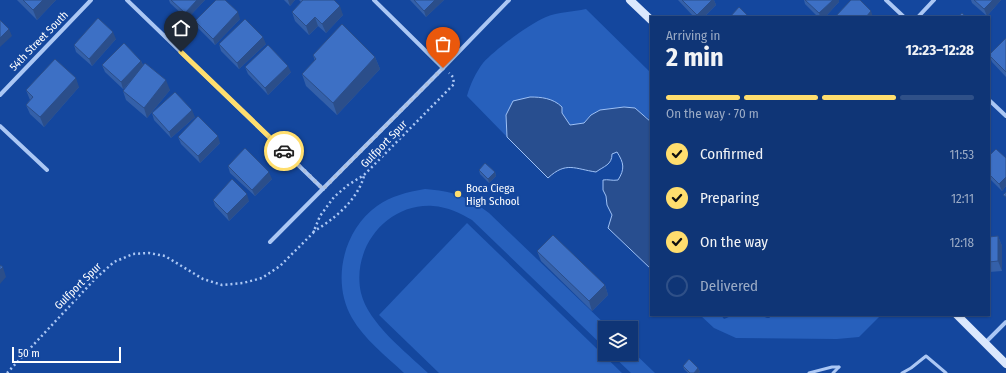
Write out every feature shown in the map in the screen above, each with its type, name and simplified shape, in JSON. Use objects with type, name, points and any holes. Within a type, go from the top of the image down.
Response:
[{"type":"street","name":"54th Street South","points":[[0,95],[91,0]]},
{"type":"street","points":[[127,0],[323,189]]},
{"type":"street","points":[[374,0],[443,68]]},
{"type":"street","points":[[270,242],[509,0]]},
{"type":"street","points":[[630,0],[650,19]]},
{"type":"street","points":[[886,0],[903,16]]},
{"type":"street","points":[[919,16],[934,0]]},
{"type":"street","points":[[990,101],[1006,116]]},
{"type":"street","points":[[0,126],[47,170]]},
{"type":"street","points":[[957,316],[1006,364]]},
{"type":"street","points":[[985,343],[1006,322]]},
{"type":"lane","points":[[902,373],[926,356],[946,373]]},
{"type":"lane","points":[[809,373],[832,367],[839,367],[833,373]]},
{"type":"path","name":"Gulfport Spur","points":[[7,373],[95,279],[114,262],[133,254],[150,253],[164,256],[203,279],[222,285],[243,283],[262,278],[280,266],[313,233],[320,216],[329,202],[339,192],[364,176],[454,84],[453,76],[443,68]]},
{"type":"path","points":[[313,233],[330,220],[352,199],[364,176]]},
{"type":"shaded area","points":[[586,9],[650,72],[650,121],[647,117],[624,107],[600,110],[591,115],[584,123],[570,125],[562,113],[506,115],[507,137],[467,96],[478,70],[489,57],[522,31],[539,20],[555,14]]},
{"type":"shaded area","points":[[530,97],[538,97],[555,102],[562,107],[562,113],[570,125],[584,123],[591,115],[600,110],[624,107],[635,108],[650,121],[650,268],[608,228],[612,215],[607,205],[606,196],[603,190],[603,180],[618,180],[620,176],[623,166],[617,152],[612,154],[611,161],[605,167],[596,172],[576,168],[566,168],[560,169],[548,178],[507,137],[506,115],[513,101]]},
{"type":"shaded area","points":[[425,189],[443,191],[466,198],[489,213],[602,321],[598,321],[598,341],[472,220],[449,209],[433,206],[416,207],[401,212],[387,220],[376,232],[367,245],[359,276],[361,293],[371,315],[379,326],[428,373],[404,373],[369,340],[352,318],[342,289],[342,273],[344,258],[349,242],[365,216],[377,206],[394,197]]},
{"type":"shaded area","points":[[467,223],[598,350],[598,361],[610,361],[622,373],[439,373],[379,315]]},
{"type":"shaded area","points":[[701,316],[722,316],[724,319],[732,316],[762,316],[770,318],[769,316],[880,316],[859,337],[837,339],[736,338],[714,328]]},
{"type":"shaded area","points":[[638,357],[655,373],[631,373],[618,361],[638,361]]},
{"type":"building","points":[[23,0],[43,0],[33,10]]},
{"type":"building","points":[[171,0],[197,0],[185,13]]},
{"type":"building","points":[[216,0],[225,0],[238,12],[213,39],[195,21]]},
{"type":"building","points":[[303,0],[334,0],[340,6],[322,24],[315,17],[306,26],[292,12]]},
{"type":"building","points":[[414,0],[435,0],[424,11]]},
{"type":"building","points":[[682,0],[712,0],[697,15]]},
{"type":"building","points":[[805,0],[833,0],[819,13]]},
{"type":"building","points":[[851,0],[860,0],[871,11],[867,16],[836,16]]},
{"type":"building","points":[[974,0],[993,0],[984,9]]},
{"type":"building","points":[[739,7],[748,16],[731,16]]},
{"type":"building","points":[[98,18],[113,32],[89,59],[74,45]]},
{"type":"building","points":[[245,19],[263,37],[237,63],[219,44]]},
{"type":"building","points":[[0,20],[9,29],[0,38]]},
{"type":"building","points":[[342,24],[375,57],[333,103],[302,74],[316,59],[313,55]]},
{"type":"building","points":[[1006,38],[1006,72],[990,56],[990,54]]},
{"type":"building","points":[[124,43],[141,61],[121,82],[102,65]]},
{"type":"building","points":[[268,45],[288,66],[265,88],[245,67]]},
{"type":"building","points":[[55,59],[76,78],[40,117],[26,105],[33,97],[26,90]]},
{"type":"building","points":[[145,63],[166,80],[144,108],[123,91]]},
{"type":"building","points":[[175,92],[192,110],[169,132],[152,113]]},
{"type":"building","points":[[198,116],[218,136],[198,156],[178,137]]},
{"type":"building","points":[[245,148],[269,172],[252,190],[228,166]]},
{"type":"building","points":[[996,149],[1006,158],[1006,177],[999,184],[990,175],[990,155]]},
{"type":"building","points":[[485,163],[495,172],[488,179],[479,170]]},
{"type":"building","points":[[232,179],[247,194],[227,214],[213,200]]},
{"type":"building","points":[[553,235],[605,285],[589,301],[537,251]]},
{"type":"building","points":[[998,236],[998,261],[990,262],[990,237]]},
{"type":"building","points":[[689,359],[698,368],[694,373],[690,373],[683,366]]},
{"type":"way so far","points":[[284,151],[323,189],[443,68]]},
{"type":"place","name":"Boca Ciega High School","points":[[458,194]]},
{"type":"route","points":[[181,52],[284,151]]}]
